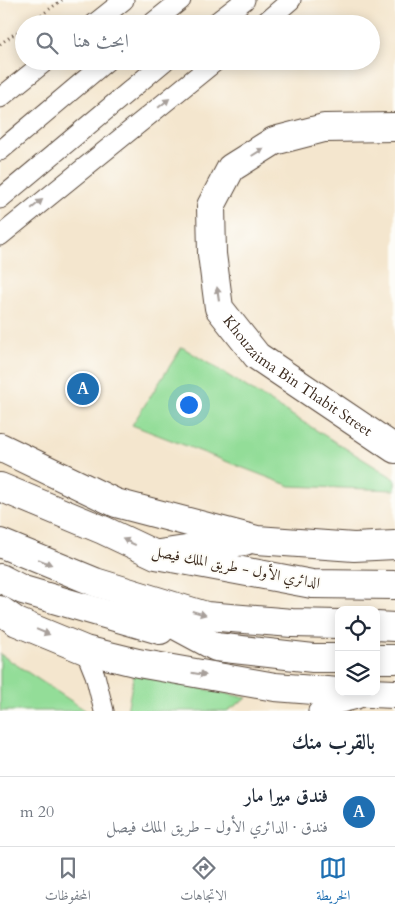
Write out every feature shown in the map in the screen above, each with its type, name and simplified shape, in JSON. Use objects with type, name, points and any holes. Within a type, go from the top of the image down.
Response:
[{"type":"main road","name":"Khouzaima Bin Thabit Street","points":[[395,127],[324,128],[274,141],[231,168],[211,206],[212,254],[220,308],[257,356],[395,449]]},
{"type":"main road","points":[[0,447],[116,503],[257,540],[354,547],[395,545]]},
{"type":"main road","name":"الدائري الأول - طريق الملك فيصل","points":[[0,486],[104,530],[156,555],[312,584],[395,585]]},
{"type":"main road","points":[[156,555],[257,540]]},
{"type":"main road","points":[[0,544],[95,582],[206,616],[292,623],[335,624]]},
{"type":"main road","points":[[0,578],[23,590],[216,647],[313,658],[335,658]]},
{"type":"main road","points":[[95,582],[216,647]]},
{"type":"main road","points":[[0,610],[17,622],[86,650],[138,663],[275,686],[335,692]]},
{"type":"main road","points":[[380,626],[395,627]]},
{"type":"main road","points":[[380,659],[395,660]]},
{"type":"lane","points":[[105,15],[124,0]]},
{"type":"lane","points":[[162,15],[181,0]]},
{"type":"lane","points":[[226,15],[245,0]]},
{"type":"lane","points":[[274,15],[291,0]]},
{"type":"lane","points":[[0,98],[35,70]]},
{"type":"lane","points":[[0,151],[96,70]]},
{"type":"lane","points":[[0,198],[154,70]]},
{"type":"lane","points":[[0,236],[205,70]]},
{"type":"lane","points":[[86,650],[104,711]]},
{"type":"lane","points":[[318,711],[333,705],[385,694]]},
{"type":"path","points":[[41,15],[62,0]]},
{"type":"path","points":[[0,44],[15,33]]},
{"type":"green space","points":[[182,347],[395,479],[395,490],[290,486],[132,425]]},
{"type":"green space","points":[[0,654],[85,710],[0,711]]},
{"type":"green space","points":[[134,674],[247,698],[227,711],[127,711]]},
{"type":"place","name":"فندق ميرا مار","points":[[83,389]]}]
